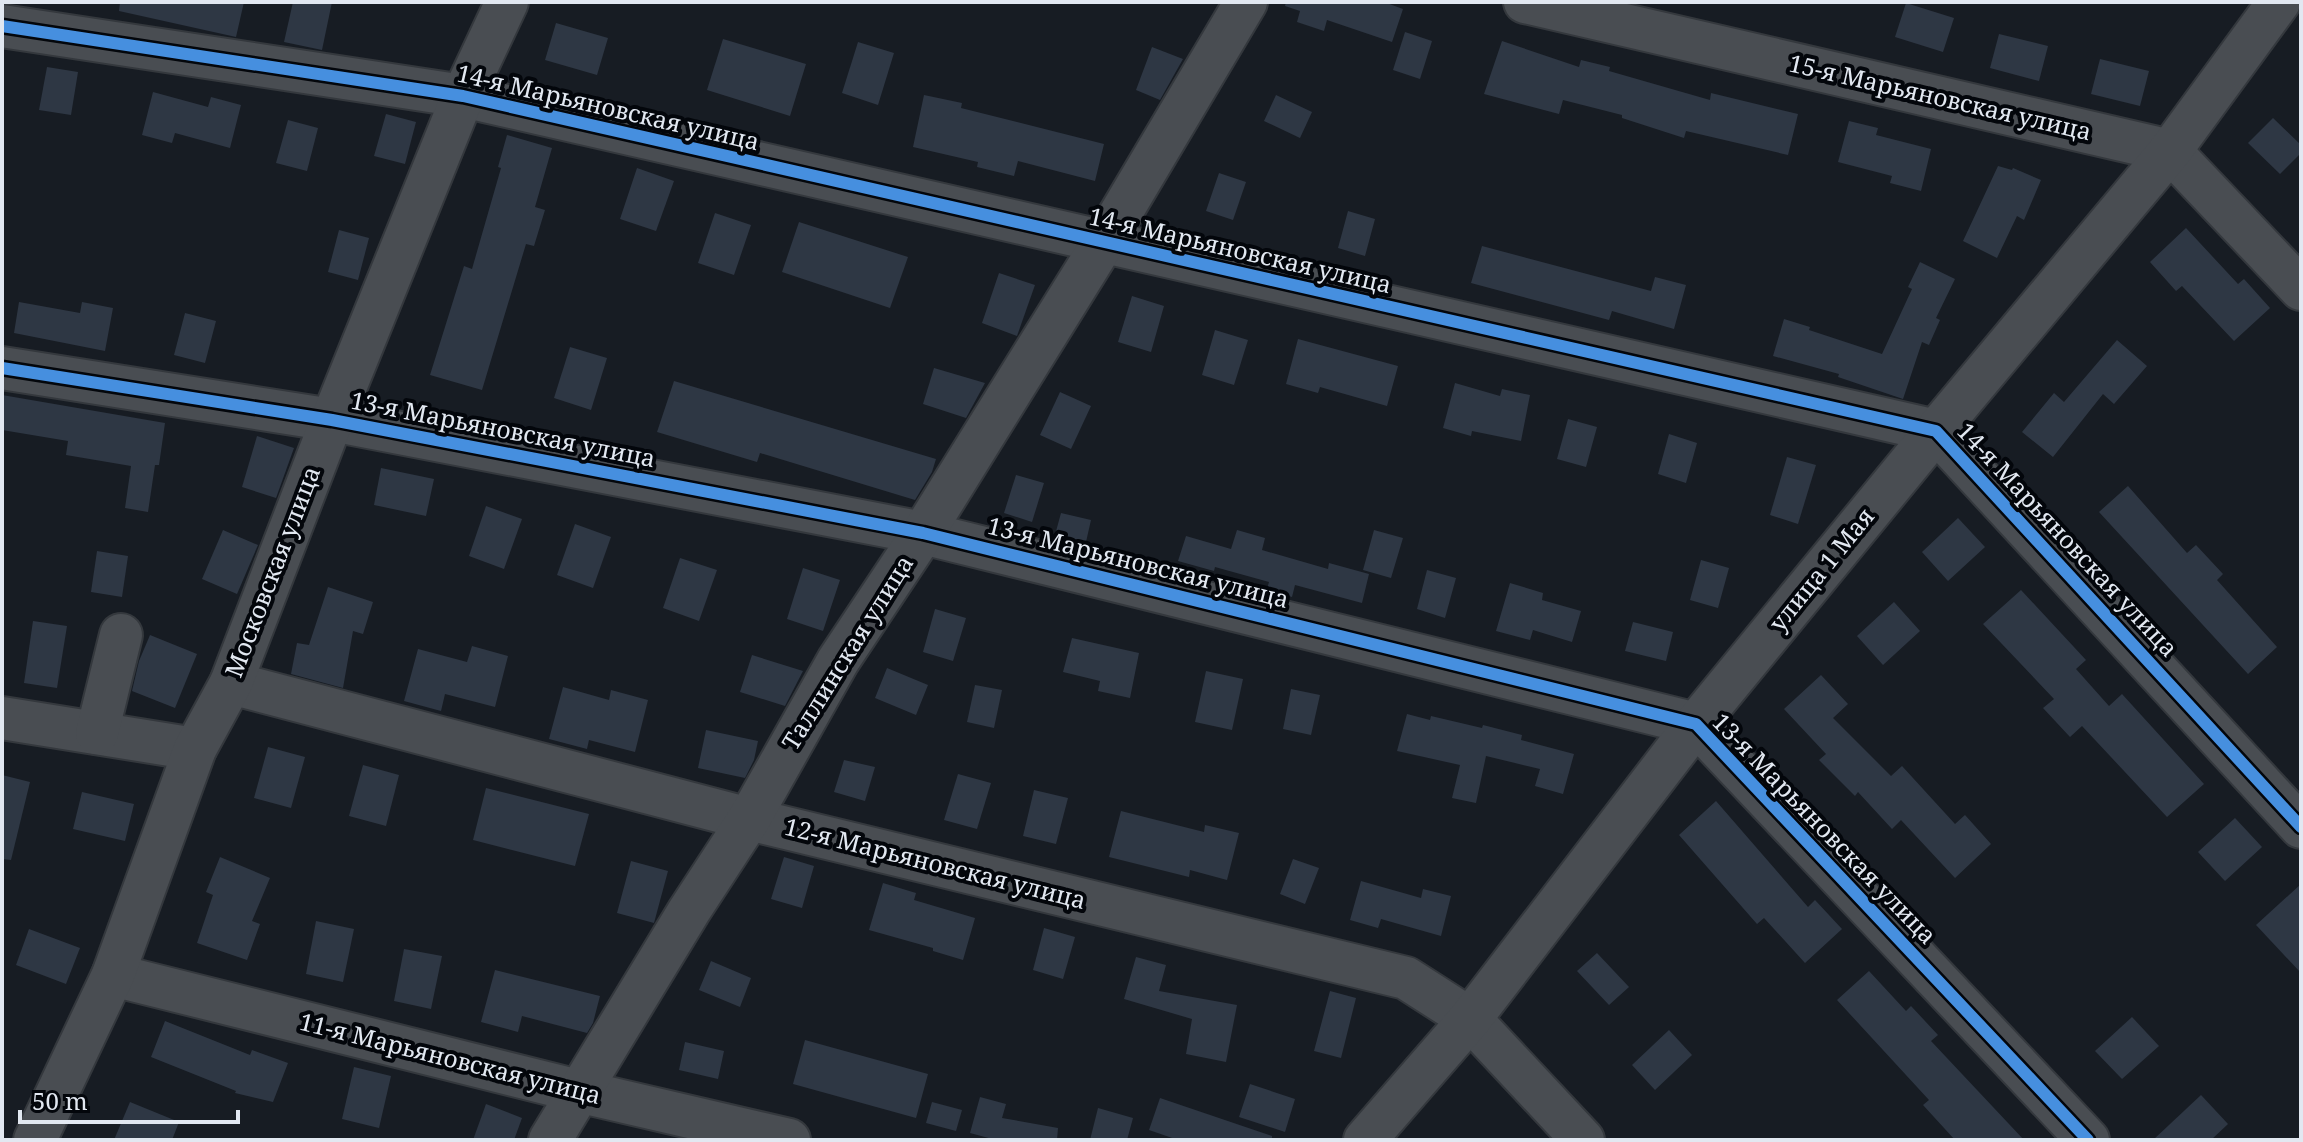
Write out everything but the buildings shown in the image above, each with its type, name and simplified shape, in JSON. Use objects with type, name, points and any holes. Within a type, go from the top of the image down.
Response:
[{"type":"street","name":"Московская улица","points":[[35,1140],[113,975],[195,749],[231,683],[332,420],[463,96],[507,2]]},
{"type":"street","name":"Таллинская улица","points":[[550,1140],[749,819],[838,661],[923,533],[1103,243],[1246,2]]},
{"type":"street","name":"15-я Марьяновская улица","points":[[1525,2],[2170,151]]},
{"type":"street","name":"улица 1 Мая","points":[[1365,1140],[1470,1019],[1696,724],[2170,151],[2279,2]]},
{"type":"street","name":"14-я Марьяновская улица","points":[[2,26],[463,96],[1936,431],[2301,827]]},
{"type":"street","points":[[2170,151],[2301,289]]},
{"type":"street","name":"13-я Марьяновская улица","points":[[2,368],[332,420],[923,533],[1696,724],[2088,1140]]},
{"type":"street","points":[[97,733],[121,635]]},
{"type":"street","name":"12-я Марьяновская улица","points":[[231,683],[749,819],[1406,978],[1470,1019],[1583,1140]]},
{"type":"street","points":[[2,718],[195,749]]},
{"type":"street","name":"11-я Марьяновская улица","points":[[113,975],[578,1091],[789,1140]]},
{"type":"cycle path","points":[[2,26],[463,96],[1936,431],[2301,827]]},
{"type":"cycle path","points":[[2,368],[332,420],[923,533],[1696,724],[2088,1140]]}]
